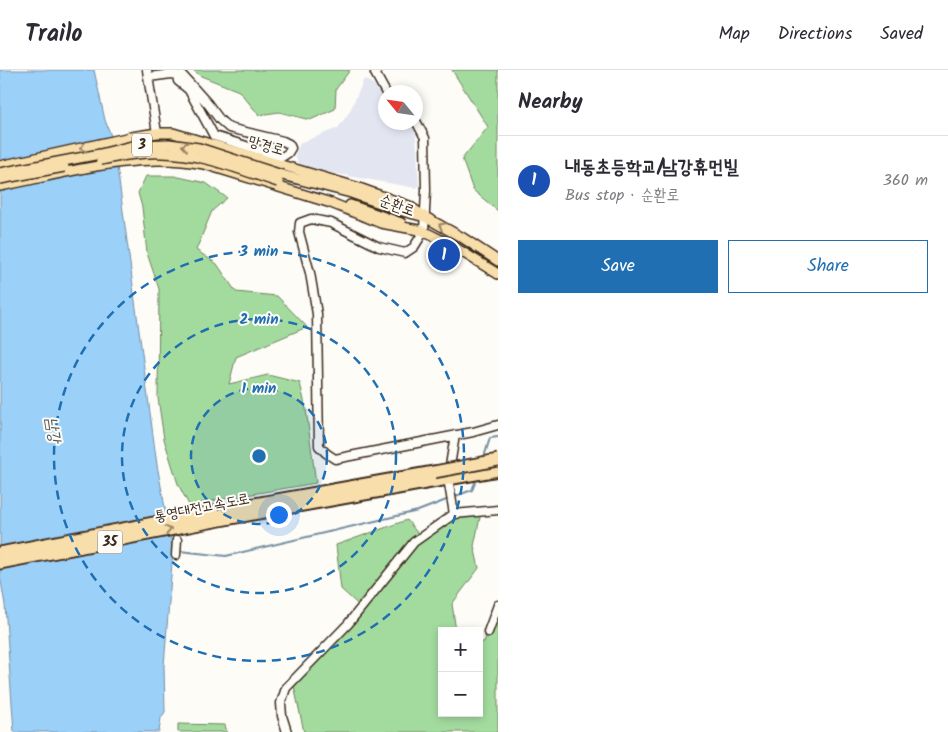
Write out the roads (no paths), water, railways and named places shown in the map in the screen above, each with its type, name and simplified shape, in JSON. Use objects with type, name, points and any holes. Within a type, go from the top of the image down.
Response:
[{"type":"highway","name":"통영대전고속도로","points":[[0,553],[433,476],[498,460]]},
{"type":"highway","name":"통영대전고속도로","points":[[433,476],[448,478],[498,470]]},
{"type":"highway","name":"통영대전고속도로","points":[[0,563],[220,515]]},
{"type":"main road","points":[[154,159],[157,133]]},
{"type":"main road","name":"망경로","points":[[0,166],[130,137],[173,133],[356,187],[409,206],[425,217]]},
{"type":"main road","name":"3","points":[[0,172],[100,154],[136,145],[169,144],[199,148],[280,178]]},
{"type":"main road","name":"3","points":[[0,179],[127,154],[163,152],[200,158],[280,178]]},
{"type":"main road","points":[[0,186],[130,161],[154,159],[183,160],[204,164],[331,203],[381,223],[424,231]]},
{"type":"main road","name":"순환로","points":[[280,178],[351,193],[425,217],[463,238],[498,261]]},
{"type":"main road","name":"순환로","points":[[280,178],[424,231],[451,244],[498,274]]},
{"type":"street","points":[[377,70],[375,73],[382,85]]},
{"type":"street","points":[[157,133],[149,72],[162,76],[171,74],[183,76],[229,128],[283,141],[289,144],[290,148],[288,153],[282,157],[214,136],[189,90],[178,81],[177,76]]},
{"type":"street","points":[[151,92],[162,76]]},
{"type":"street","points":[[421,130],[425,138],[425,217],[424,231],[414,247],[405,253],[379,247],[331,223],[311,219],[300,223],[299,232],[310,273],[317,314],[319,446],[335,459],[498,426]]},
{"type":"street","points":[[454,514],[448,478],[455,436]]},
{"type":"street","points":[[287,732],[282,716],[281,703],[286,688],[348,624],[414,542],[454,514],[498,510]]},
{"type":"street","points":[[176,555],[177,540]]},
{"type":"street","points":[[488,632],[498,605]]},
{"type":"water","name":"남강","points":[[0,70],[94,70],[105,120],[114,144],[157,465],[173,550],[164,666],[165,712],[161,718],[159,732],[14,732],[5,605],[0,576]]},
{"type":"waterway","points":[[484,457],[490,438],[498,437]]},
{"type":"waterway","points":[[453,497],[472,490],[477,478]]},
{"type":"waterway","points":[[179,551],[226,556],[418,511],[449,499]]},
{"type":"place","name":"내동초등학교/남강휴먼빌","points":[[444,255]]}]
